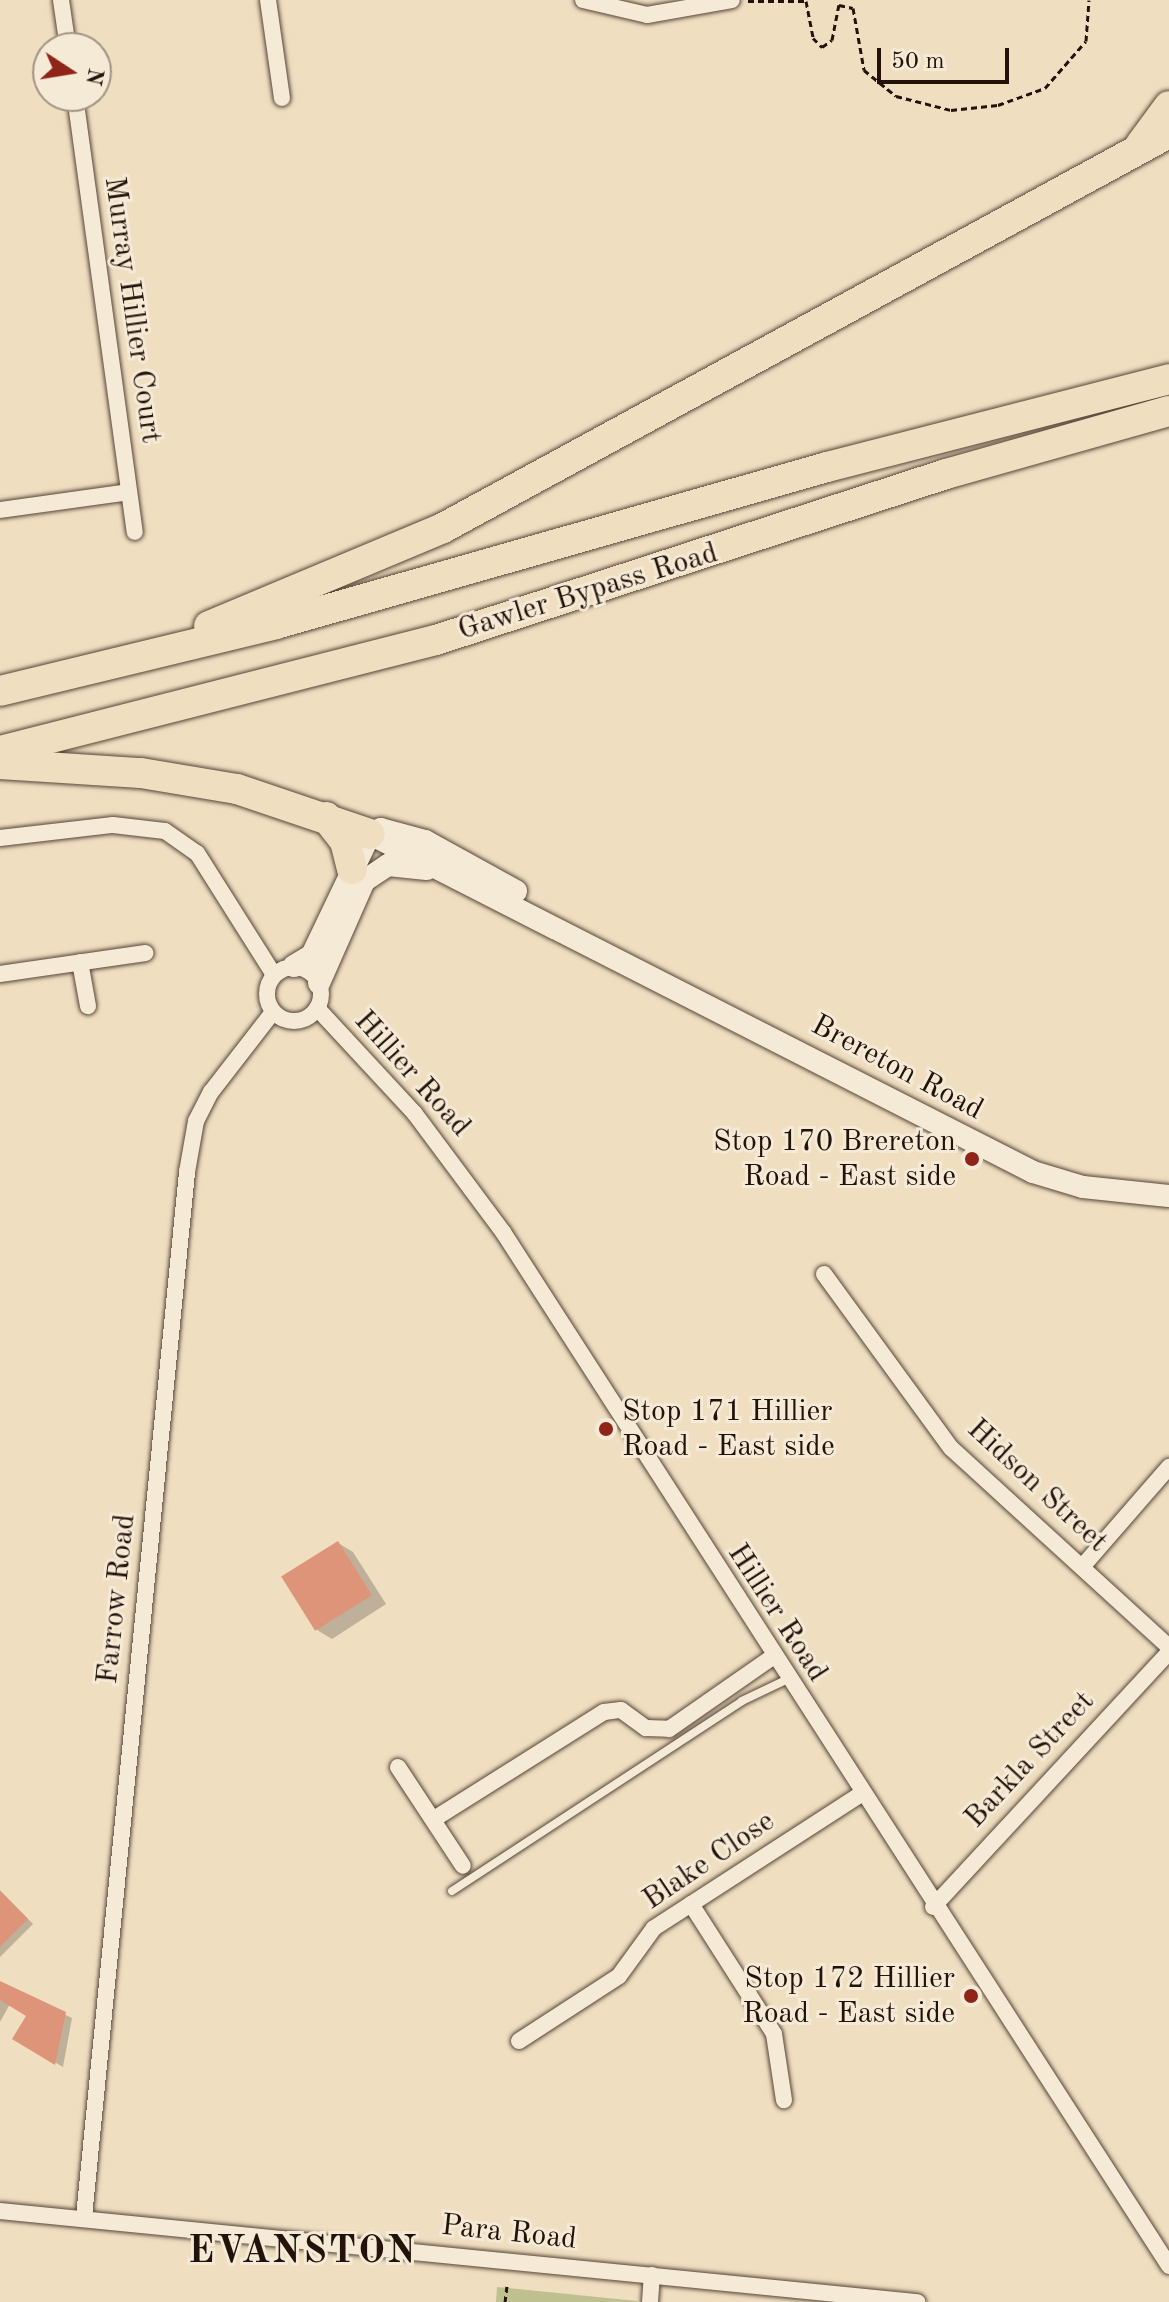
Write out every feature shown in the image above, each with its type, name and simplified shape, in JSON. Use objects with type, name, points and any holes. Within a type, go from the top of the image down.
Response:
[{"type":"highway","points":[[1134,151],[1169,106]]},
{"type":"highway","points":[[114,664],[443,528],[1169,133]]},
{"type":"highway","name":"Gawler Bypass Road","points":[[0,691],[114,664],[1169,379]]},
{"type":"highway","name":"Gawler Bypass Road","points":[[0,751],[436,640],[946,474],[1169,411]]},
{"type":"highway","points":[[0,764],[141,773],[237,789],[370,834]]},
{"type":"highway","points":[[326,817],[345,841],[352,869]]},
{"type":"street","points":[[61,0],[66,32]]},
{"type":"street","points":[[583,0],[647,15],[732,0]]},
{"type":"street","points":[[272,1],[282,98]]},
{"type":"street","name":"Murray Hillier Court","points":[[77,112],[135,532]]},
{"type":"street","points":[[0,510],[129,492]]},
{"type":"street","points":[[0,838],[113,825],[165,831],[197,853],[284,970],[319,983],[317,1008],[296,1021],[273,1012],[267,989],[284,970],[312,955],[370,834]]},
{"type":"street","name":"Brereton Road","points":[[370,834],[393,827],[425,841],[611,951]]},
{"type":"street","name":"Brereton Road","points":[[370,834],[611,951],[1033,1172],[1083,1187],[1169,1196]]},
{"type":"street","name":"Brereton Road","points":[[319,983],[371,873],[401,864],[463,879]]},
{"type":"street","points":[[0,974],[145,953]]},
{"type":"street","points":[[80,962],[88,1006]]},
{"type":"street","name":"Hillier Road","points":[[317,1008],[415,1114],[503,1232],[771,1658],[1169,2266]]},
{"type":"street","name":"Farrow Road","points":[[84,2217],[187,1172],[206,1102],[273,1012]]},
{"type":"street","name":"Hidson Street","points":[[824,1274],[951,1448],[1169,1650]]},
{"type":"street","points":[[1082,1567],[1169,1467]]},
{"type":"street","name":"Barkla Street","points":[[933,1907],[1169,1650]]},
{"type":"street","points":[[434,1819],[604,1712],[621,1710],[646,1728],[669,1729],[771,1658]]},
{"type":"street","points":[[398,1767],[463,1866]]},
{"type":"street","name":"Blake Close","points":[[519,2041],[619,1976],[654,1928],[861,1794]]},
{"type":"street","points":[[691,1904],[774,2034],[784,2100]]},
{"type":"street","name":"Para Road","points":[[0,2211],[917,2302]]},
{"type":"street","points":[[650,2302],[652,2275]]},
{"type":"lane","points":[[452,1891],[742,1701],[786,1680]]},
{"type":"path","points":[[746,0],[756,6],[806,1],[813,38],[822,47],[832,40],[839,5],[853,8],[864,70],[896,96],[951,110],[998,105],[1045,88],[1086,41],[1089,0]]},
{"type":"path","points":[[505,2302],[507,2286]]},
{"type":"green space","points":[[497,2287],[637,2301],[638,2302],[496,2302]]},
{"type":"building","points":[[338,1541],[372,1595],[315,1631],[281,1577]]},
{"type":"building","points":[[0,1891],[28,1919],[0,1947]]},
{"type":"building","points":[[0,1981],[66,2012],[55,2065],[12,2039],[26,2016],[0,2000]]},
{"type":"place","name":"Stop 170 Brereton Road - East side","points":[[972,1159]]},
{"type":"place","name":"Stop 171 Hillier Road - East side","points":[[606,1429]]},
{"type":"place","name":"Stop 172 Hillier Road - East side","points":[[971,1996]]},
{"type":"district","name":"EVANSTON","points":[[303,2253]]}]
